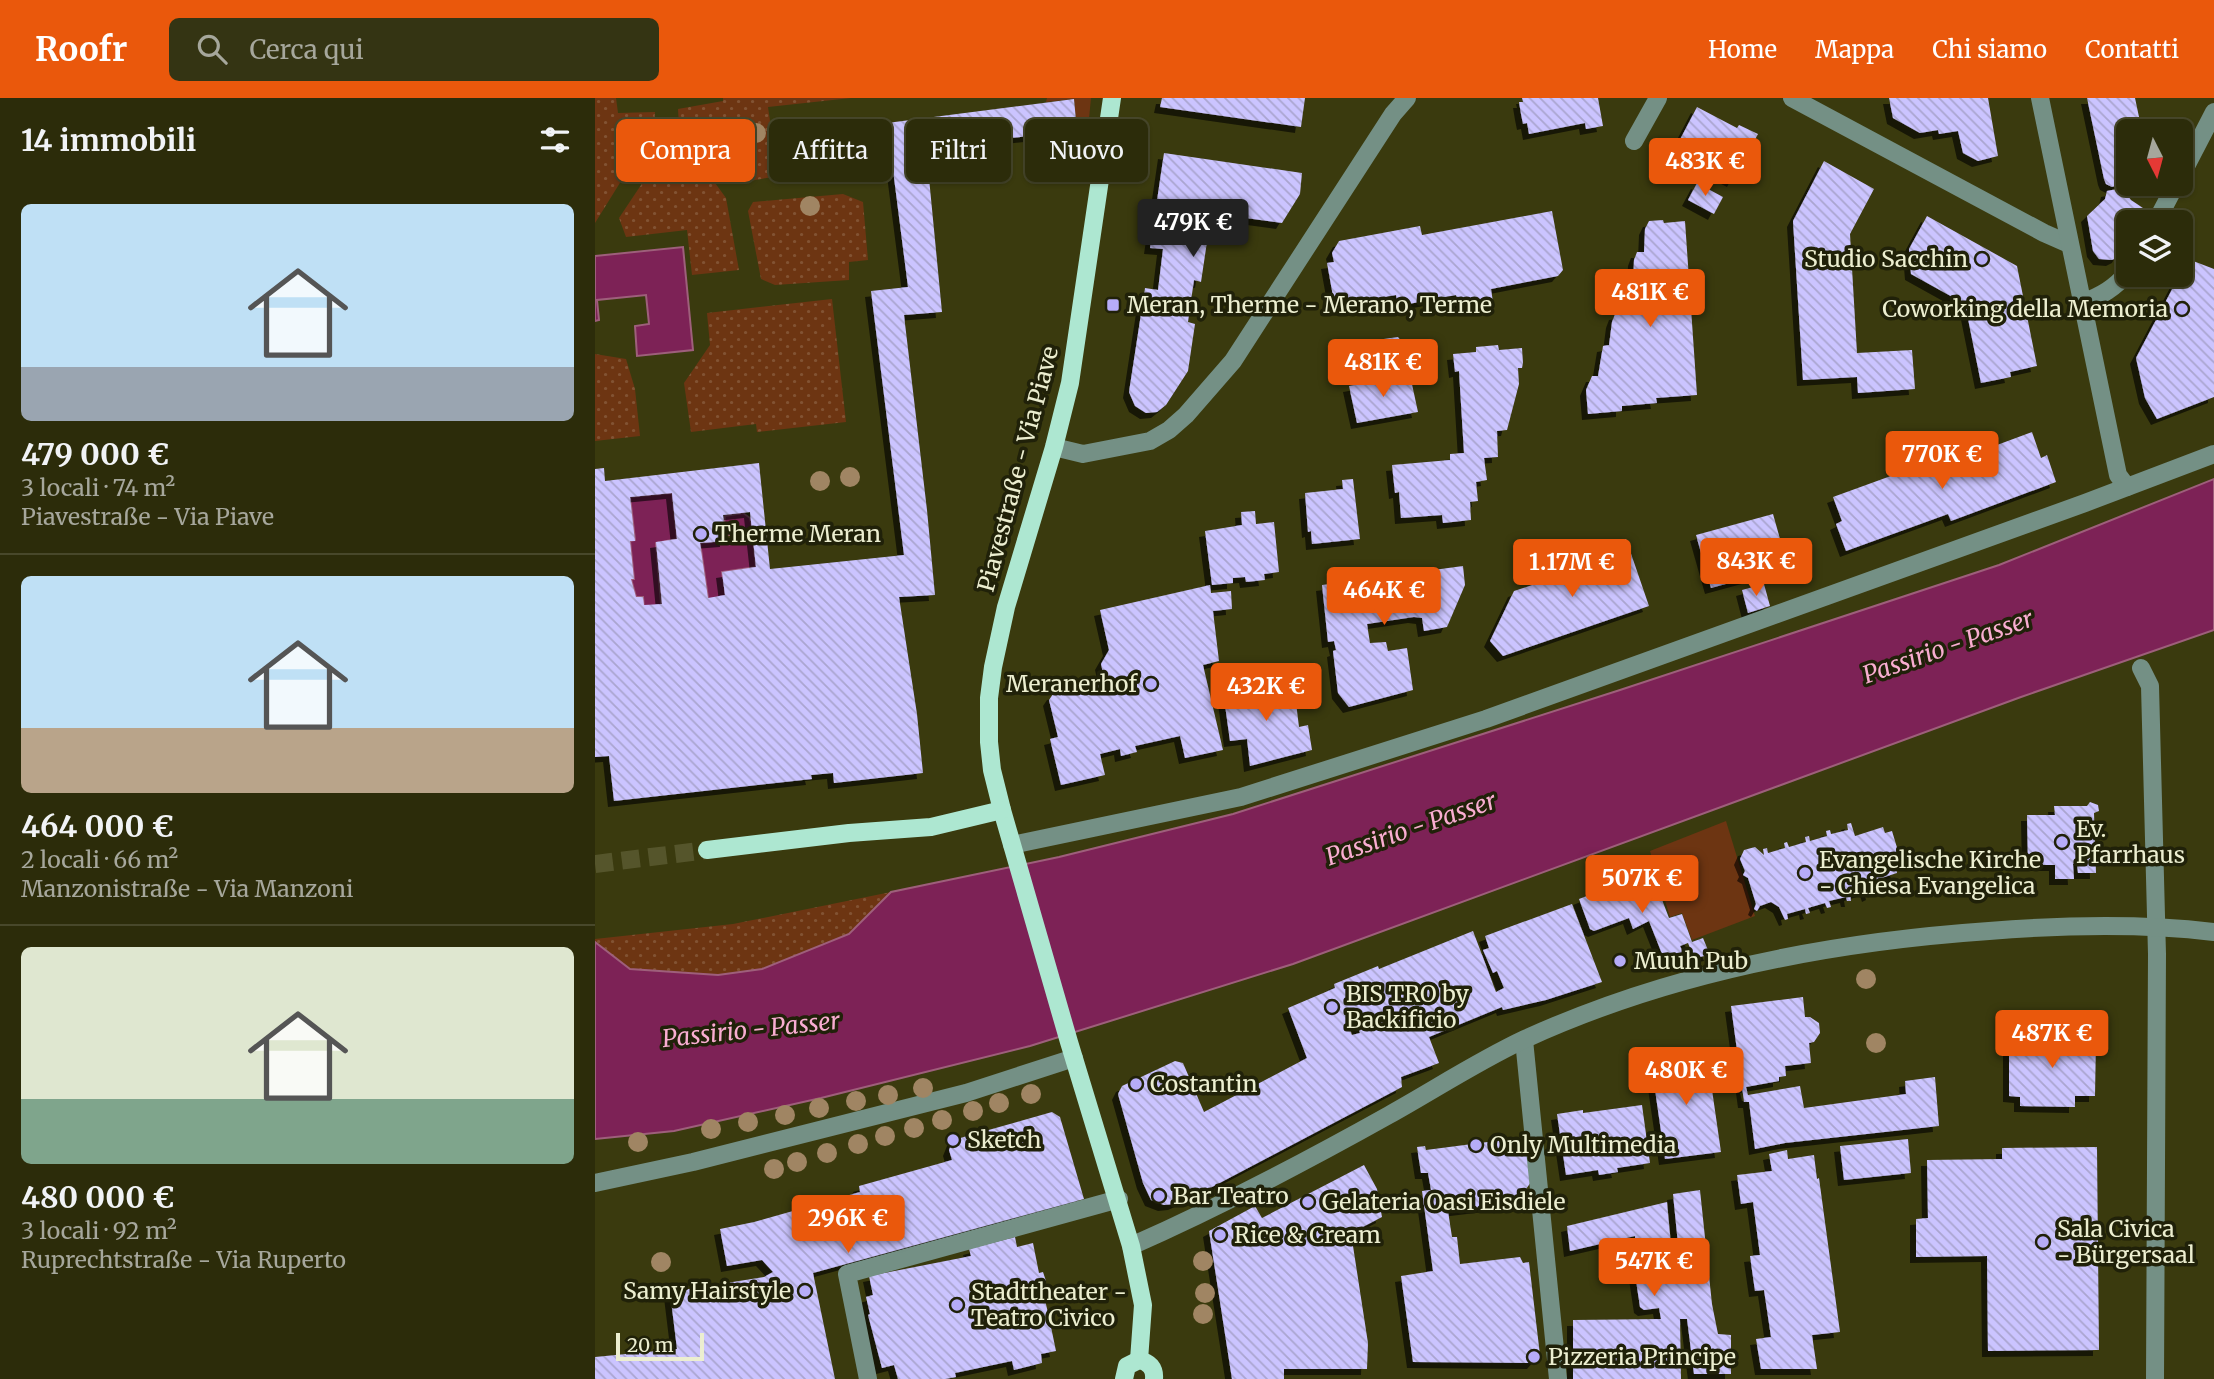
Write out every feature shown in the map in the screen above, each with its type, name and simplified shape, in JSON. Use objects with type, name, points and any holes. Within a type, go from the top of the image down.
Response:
[{"type":"main road","name":"Piavestraße - Via Piave","points":[[1112,98],[1072,370],[1054,447],[1006,607],[989,698],[989,742],[992,770],[1002,810],[1131,1246],[1143,1305],[1139,1360]]},
{"type":"main road","points":[[707,850],[849,833],[931,827],[1002,810]]},
{"type":"main road","points":[[1124,1379],[1127,1366],[1139,1360],[1149,1363],[1154,1379]]},
{"type":"street","points":[[1054,447],[1083,454],[1150,441],[1169,430],[1186,415],[1233,361],[1407,98]]},
{"type":"street","points":[[1633,141],[1658,98]]},
{"type":"street","points":[[1792,98],[2044,233],[2070,244]]},
{"type":"street","points":[[2040,98],[2117,475],[2127,487]]},
{"type":"street","points":[[2193,153],[2214,112]]},
{"type":"street","points":[[2082,303],[2100,297],[2116,285]]},
{"type":"street","points":[[1015,852],[1241,797],[1486,719],[2214,454]]},
{"type":"street","points":[[2141,668],[2150,686],[2156,926],[2155,1379]]},
{"type":"street","points":[[1131,1246],[1194,1218],[1524,1040],[1615,1003],[1689,979],[1763,960],[1912,936],[2044,927],[2156,926],[2214,932]]},
{"type":"street","points":[[1524,1040],[1558,1379]]},
{"type":"street","points":[[595,1183],[693,1162],[966,1093],[1072,1050]]},
{"type":"street","points":[[868,1379],[847,1273],[1119,1199]]},
{"type":"shaded area","points":[[595,98],[616,98],[618,113],[655,112],[655,119],[616,119],[616,182],[620,182],[595,223]]},
{"type":"shaded area","points":[[723,98],[851,98],[768,107],[769,178],[755,180],[755,119],[679,119],[678,109],[723,101]]},
{"type":"shaded area","points":[[1047,98],[1091,98],[1089,119],[1076,119],[1074,99],[1046,102]]},
{"type":"shaded area","points":[[643,182],[714,182],[726,198],[739,270],[692,275],[687,230],[626,237],[619,218]]},
{"type":"shaded area","points":[[843,194],[863,202],[868,260],[849,262],[849,280],[775,285],[761,279],[748,211],[753,202]]},
{"type":"shaded area","points":[[832,299],[846,422],[757,432],[756,424],[691,432],[684,383],[710,345],[707,313]]},
{"type":"shaded area","points":[[595,354],[626,359],[635,389],[640,436],[595,441]]},
{"type":"shaded area","points":[[1726,821],[1755,916],[1692,940],[1682,913],[1670,917],[1650,851]]},
{"type":"shaded area","points":[[891,892],[849,934],[762,969],[718,975],[630,969],[595,942],[595,939],[733,924]]},
{"type":"water","points":[[683,247],[693,350],[637,356],[635,326],[649,324],[646,295],[597,300],[599,320],[595,321],[595,256]]},
{"type":"water","name":"Passirio - Passer","points":[[2214,479],[2214,630],[2021,697],[1293,964],[1030,1046],[674,1131],[595,1139],[595,942],[630,969],[718,975],[762,969],[849,934],[891,892],[1059,857],[1233,814],[1999,565]]},
{"type":"water","points":[[672,493],[677,539],[656,543],[663,628],[646,631],[643,597],[636,597],[631,579],[634,579],[630,541],[635,540],[630,497]]},
{"type":"water","points":[[743,513],[750,518],[752,528],[746,533],[747,537],[753,539],[756,567],[722,572],[732,635],[708,598],[700,543],[738,537],[726,534],[725,516]]},
{"type":"building","points":[[1162,98],[1305,98],[1301,127],[1160,107]]},
{"type":"building","points":[[1522,98],[1598,98],[1603,126],[1586,129],[1585,123],[1529,134],[1527,123],[1523,124],[1521,114],[1519,102],[1523,102]]},
{"type":"building","points":[[1889,98],[1988,98],[1998,156],[1978,161],[1963,153],[1958,131],[1920,133],[1893,118]]},
{"type":"building","points":[[2087,98],[2135,98],[2139,119],[2116,119],[2116,186],[2106,184]]},
{"type":"building","points":[[1074,99],[1076,119],[1025,119],[1025,137],[1011,138],[1011,119],[918,119]]},
{"type":"building","points":[[1697,107],[1737,128],[1739,125],[1758,134],[1733,181],[1674,151]]},
{"type":"building","points":[[906,121],[906,182],[929,182],[942,312],[904,315],[935,595],[899,597],[923,773],[834,783],[833,773],[811,775],[812,779],[614,801],[609,756],[595,757],[595,469],[604,468],[605,481],[759,463],[770,569],[904,555],[871,291],[908,287],[892,162],[892,122]],"holes":[[[672,493],[677,539],[656,542],[662,604],[644,605],[643,597],[636,597],[631,579],[634,579],[630,541],[635,541],[630,497]],[[750,512],[756,567],[722,572],[725,595],[708,598],[700,543],[726,541],[723,515]]]},
{"type":"building","points":[[1164,153],[1302,173],[1300,194],[1282,223],[1238,217],[1239,210],[1205,205],[1203,221],[1210,222],[1201,282],[1194,280],[1188,322],[1195,324],[1188,371],[1166,405],[1157,412],[1146,413],[1135,406],[1129,392],[1145,288],[1158,290],[1163,249],[1150,248]]},
{"type":"building","points":[[1824,161],[1874,189],[1850,234],[1857,353],[1912,350],[1915,389],[1858,393],[1857,377],[1803,380],[1793,221]]},
{"type":"building","points":[[1697,183],[1723,197],[1714,214],[1688,200]]},
{"type":"building","points":[[2116,189],[2116,196],[2128,196],[2143,208],[2116,210],[2116,258],[2112,260],[2099,259],[2093,251],[2087,216],[2105,199],[2107,191]]},
{"type":"building","points":[[1552,211],[1563,270],[1558,276],[1491,289],[1493,302],[1459,308],[1456,295],[1398,306],[1396,295],[1374,299],[1375,305],[1360,308],[1359,302],[1335,307],[1327,263],[1334,262],[1332,253],[1339,241],[1420,226],[1422,235]]},
{"type":"building","points":[[1927,216],[2017,266],[2037,366],[2010,372],[2011,377],[1981,383],[1965,304],[1911,274],[1909,249]]},
{"type":"building","points":[[1663,220],[1664,223],[1685,221],[1697,395],[1656,398],[1657,403],[1622,406],[1622,411],[1588,414],[1586,390],[1592,376],[1598,376],[1603,346],[1609,345],[1615,314],[1621,313],[1626,283],[1633,283],[1634,260],[1637,252],[1644,252],[1645,229],[1649,221]]},
{"type":"building","points":[[2193,261],[2214,269],[2214,397],[2157,419],[2145,398],[2136,358],[2173,287],[2193,287]]},
{"type":"building","points":[[1398,337],[1402,342],[1390,363],[1378,356],[1372,366],[1361,360],[1355,370],[1343,364],[1355,343]]},
{"type":"building","points":[[1498,345],[1499,350],[1522,348],[1523,363],[1522,368],[1518,368],[1519,384],[1507,430],[1497,431],[1498,457],[1484,458],[1487,480],[1476,482],[1478,501],[1470,502],[1471,520],[1443,523],[1442,515],[1401,518],[1399,492],[1395,493],[1392,465],[1450,460],[1450,454],[1464,453],[1459,371],[1455,372],[1453,354],[1476,352],[1476,347]]},
{"type":"building","points":[[1410,375],[1418,412],[1357,423],[1349,386]]},
{"type":"building","points":[[2032,432],[2041,458],[2047,455],[2056,482],[1951,521],[1948,514],[1846,551],[1836,524],[1842,521],[1833,497],[1932,461],[1935,468]]},
{"type":"building","points":[[1353,479],[1360,539],[1312,544],[1311,531],[1308,532],[1305,493],[1343,489],[1342,480]]},
{"type":"building","points":[[1255,511],[1256,524],[1274,522],[1279,572],[1264,574],[1265,580],[1246,582],[1245,577],[1233,578],[1233,583],[1212,585],[1205,531],[1242,525],[1241,512]]},
{"type":"building","points":[[1773,514],[1788,567],[1711,588],[1696,535]]},
{"type":"building","points":[[1626,539],[1649,606],[1503,656],[1490,641],[1514,591],[1562,575],[1557,562]]},
{"type":"building","points":[[1463,566],[1465,585],[1447,627],[1424,631],[1422,618],[1414,617],[1367,624],[1370,643],[1386,642],[1388,651],[1407,648],[1413,690],[1349,707],[1338,693],[1333,651],[1336,650],[1334,641],[1328,642],[1322,585]]},
{"type":"building","points":[[1764,584],[1770,606],[1748,613],[1742,590]]},
{"type":"building","name":"Meranerhof","points":[[1210,585],[1211,593],[1231,591],[1232,609],[1213,611],[1219,661],[1203,665],[1223,750],[1185,758],[1180,736],[1135,746],[1137,752],[1121,756],[1120,749],[1100,754],[1105,775],[1061,785],[1050,739],[1058,737],[1049,700],[1053,694],[1105,682],[1101,664],[1109,650],[1100,610]]},
{"type":"building","points":[[1294,686],[1299,727],[1308,725],[1312,750],[1250,766],[1247,739],[1230,741],[1223,691]]},
{"type":"building","name":"Ev. Pfarrhaus","points":[[2090,802],[2098,805],[2099,811],[2094,813],[2096,873],[2078,873],[2077,864],[2073,864],[2074,879],[2055,879],[2055,865],[2028,865],[2027,815],[2055,815],[2054,806],[2087,806]]},
{"type":"building","name":"Evangelische Kirche - Chiesa Evangelica","points":[[1851,823],[1855,836],[1883,827],[1885,833],[1892,831],[1902,864],[1895,866],[1897,873],[1869,882],[1872,894],[1868,896],[1866,890],[1850,895],[1851,901],[1847,901],[1846,897],[1829,901],[1831,907],[1827,908],[1825,903],[1808,908],[1810,913],[1806,914],[1805,909],[1787,914],[1788,919],[1785,920],[1779,907],[1771,902],[1760,906],[1757,911],[1754,909],[1756,904],[1748,878],[1743,875],[1745,871],[1740,859],[1744,850],[1755,847],[1764,855],[1763,849],[1767,848],[1768,853],[1785,848],[1784,843],[1787,842],[1789,847],[1806,842],[1805,837],[1809,836],[1810,841],[1827,836],[1826,831],[1830,830],[1831,834],[1848,830],[1847,824]]},
{"type":"building","points":[[1651,871],[1669,918],[1682,914],[1692,942],[1703,938],[1710,955],[1694,958],[1688,943],[1680,946],[1686,959],[1666,964],[1649,921],[1633,929],[1629,918],[1594,931],[1590,929],[1579,899]]},
{"type":"building","points":[[1572,904],[1602,982],[1546,1000],[1503,1010],[1502,1007],[1429,1037],[1439,1063],[1401,1077],[1402,1087],[1212,1187],[1174,1204],[1164,1205],[1151,1200],[1143,1183],[1118,1094],[1122,1086],[1175,1061],[1183,1063],[1204,1112],[1307,1058],[1288,1008],[1335,988],[1334,984],[1473,931],[1496,992],[1504,988],[1497,971],[1493,973],[1483,950],[1489,948],[1485,936]],"holes":[[[1354,1016],[1360,1033],[1352,1035],[1346,1019]]]},
{"type":"building","points":[[1803,997],[1805,1017],[1819,1023],[1820,1033],[1814,1042],[1809,1043],[1811,1063],[1785,1066],[1786,1076],[1779,1077],[1779,1081],[1746,1087],[1748,1095],[1800,1086],[1804,1108],[1906,1094],[1905,1081],[1935,1077],[1939,1126],[1785,1143],[1755,1149],[1749,1102],[1744,1102],[1731,1006]]},
{"type":"building","points":[[2092,1036],[2096,1041],[2095,1096],[2075,1096],[2075,1107],[2020,1106],[2020,1097],[2009,1096],[2009,1037]]},
{"type":"building","points":[[1707,1055],[1721,1152],[1665,1159],[1651,1062]]},
{"type":"building","points":[[1642,1105],[1650,1163],[1617,1168],[1618,1172],[1599,1175],[1598,1170],[1566,1175],[1557,1114]]},
{"type":"building","points":[[1052,1112],[1060,1117],[1084,1199],[813,1273],[835,1379],[595,1379],[595,1357],[677,1349],[670,1292],[764,1277],[773,1272],[762,1260],[727,1266],[720,1229],[860,1192],[859,1186],[952,1160],[949,1150],[953,1140]]},
{"type":"building","points":[[1526,1137],[1531,1182],[1522,1195],[1523,1202],[1448,1211],[1452,1237],[1457,1237],[1460,1264],[1520,1257],[1523,1263],[1529,1262],[1540,1355],[1533,1363],[1413,1362],[1401,1276],[1433,1271],[1422,1191],[1431,1190],[1428,1173],[1421,1173],[1417,1147],[1425,1146],[1426,1150]]},
{"type":"building","points":[[1908,1139],[1911,1173],[1844,1180],[1840,1146]]},
{"type":"building","name":"Sala Civica - Bürgersaal","points":[[2097,1147],[2099,1350],[1988,1351],[1987,1256],[1916,1257],[1916,1219],[1928,1218],[1927,1160],[2002,1159],[2002,1148]]},
{"type":"building","points":[[1787,1150],[1788,1159],[1814,1155],[1817,1179],[1819,1178],[1840,1332],[1812,1335],[1817,1369],[1761,1369],[1756,1339],[1771,1337],[1764,1290],[1755,1291],[1750,1256],[1760,1255],[1753,1202],[1741,1204],[1737,1175],[1772,1171],[1769,1154]]},
{"type":"building","points":[[1364,1165],[1377,1189],[1382,1217],[1351,1233],[1368,1343],[1367,1369],[1284,1369],[1284,1379],[1232,1379],[1209,1231],[1255,1206],[1262,1218]]},
{"type":"building","points":[[1700,1190],[1712,1304],[1718,1334],[1731,1335],[1731,1374],[1694,1374],[1687,1319],[1680,1319],[1681,1379],[1573,1379],[1573,1320],[1661,1319],[1659,1308],[1644,1310],[1640,1307],[1632,1254],[1635,1249],[1635,1236],[1570,1251],[1567,1226],[1667,1202],[1671,1245],[1678,1244],[1673,1194]]},
{"type":"building","name":"Stadttheater - Teatro Civico","points":[[1015,1237],[1017,1247],[1033,1243],[1039,1273],[1043,1272],[1046,1281],[1041,1282],[1048,1313],[1053,1312],[1055,1321],[1050,1322],[1056,1351],[1041,1354],[1042,1363],[1014,1370],[1012,1361],[955,1373],[956,1377],[945,1379],[898,1379],[894,1365],[882,1368],[868,1315],[866,1297],[873,1295],[869,1276],[971,1256],[969,1249]]},
{"type":"tunnel","points":[[595,864],[707,850]]},
{"type":"place","name":"Studio Sacchin","points":[[1982,259]]},
{"type":"place","name":"Meran, Therme - Merano, Terme","points":[[1113,305]]},
{"type":"place","name":"Coworking della Memoria","points":[[2182,309]]},
{"type":"place","name":"Therme Meran","points":[[701,534]]},
{"type":"place","name":"Meranerhof","points":[[1151,684]]},
{"type":"place","name":"Ev. Pfarrhaus","points":[[2062,842]]},
{"type":"place","name":"Evangelische Kirche - Chiesa Evangelica","points":[[1805,873]]},
{"type":"place","name":"Muuh Pub","points":[[1620,961]]},
{"type":"place","name":"BIS TRO by Backificio","points":[[1332,1007]]},
{"type":"place","name":"Costantin","points":[[1136,1084]]},
{"type":"place","name":"Sketch","points":[[953,1140]]},
{"type":"place","name":"Only Multimedia","points":[[1476,1145]]},
{"type":"place","name":"Bar Teatro","points":[[1159,1196]]},
{"type":"place","name":"Gelateria Oasi Eisdiele","points":[[1308,1202]]},
{"type":"place","name":"Rice & Cream","points":[[1220,1235]]},
{"type":"place","name":"Sala Civica - Bürgersaal","points":[[2043,1242]]},
{"type":"place","name":"Samy Hairstyle","points":[[805,1291]]},
{"type":"place","name":"Stadttheater - Teatro Civico","points":[[957,1305]]},
{"type":"place","name":"Pizzeria Principe","points":[[1534,1357]]}]
